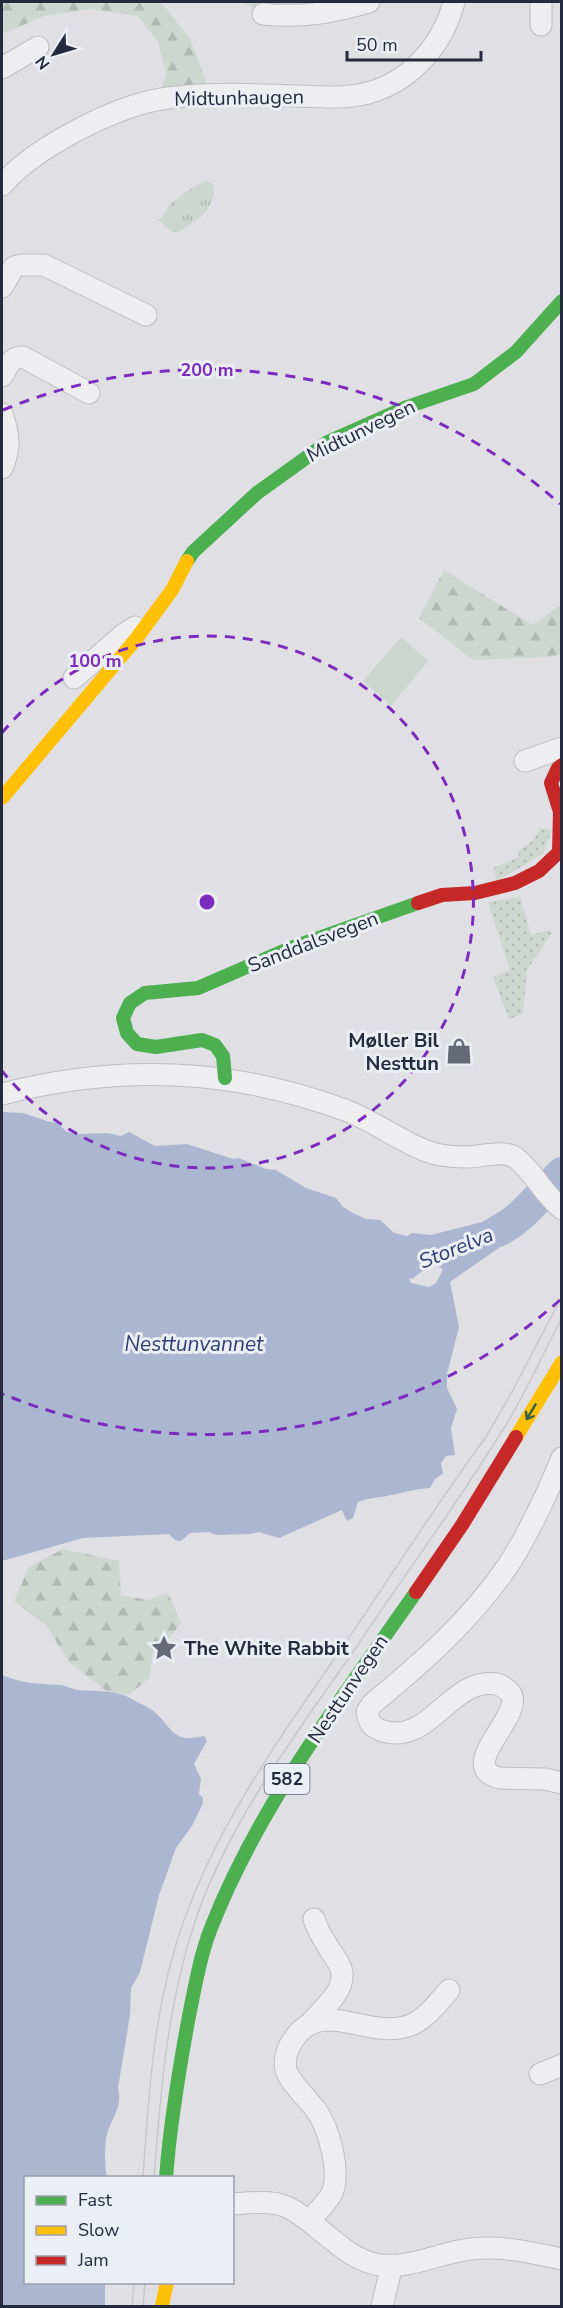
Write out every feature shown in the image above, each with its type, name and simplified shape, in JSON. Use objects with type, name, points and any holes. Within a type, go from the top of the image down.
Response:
[{"type":"street","points":[[263,14],[316,15],[369,2]]},
{"type":"street","name":"Midtunhaugen","points":[[2,185],[10,175],[76,131],[108,115],[140,103],[194,96],[344,97],[370,93],[398,80],[420,63],[437,43],[449,22],[454,2]]},
{"type":"street","points":[[541,2],[541,24]]},
{"type":"street","points":[[2,68],[38,47]]},
{"type":"street","points":[[2,287],[14,267],[44,265],[146,315]]},
{"type":"street","name":"Midtunvegen","points":[[2,798],[156,613],[193,552],[257,493],[298,461],[328,442],[407,406],[474,384],[516,352],[561,301]]},
{"type":"street","points":[[2,376],[11,360],[15,357],[23,357],[89,393]]},
{"type":"street","points":[[2,414],[8,430],[9,447],[2,468]]},
{"type":"street","name":"Midtunvegen","points":[[74,678],[124,634],[156,613]]},
{"type":"street","points":[[525,761],[561,748]]},
{"type":"street","name":"Sanddalsvegen","points":[[225,1078],[223,1056],[215,1045],[202,1040],[156,1047],[137,1044],[127,1033],[123,1018],[130,1003],[145,993],[198,988],[293,947],[442,895],[475,893],[515,883],[539,871],[559,852],[560,812],[551,783],[561,765]]},
{"type":"street","points":[[2,1094],[43,1083],[105,1075],[169,1073],[225,1078],[268,1087],[346,1110],[426,1151],[442,1156],[468,1157],[499,1154],[514,1157],[560,1210]]},
{"type":"street","name":"Nesttunvegen","points":[[166,2176],[169,2137],[180,2064],[197,1977],[210,1930],[246,1848],[294,1768],[462,1525],[561,1362]]},
{"type":"street","name":"Nesttunvegen","points":[[462,1525],[522,1454]]},
{"type":"street","points":[[561,1458],[525,1537],[487,1594],[437,1648],[372,1704],[367,1712],[373,1728],[402,1734],[413,1730],[456,1697],[469,1690],[480,1685],[501,1685],[509,1691],[513,1704],[510,1715],[484,1755],[484,1764],[488,1771],[500,1778],[545,1779],[561,1783]]},
{"type":"street","points":[[309,2221],[325,2205],[333,2191],[335,2176],[332,2149],[324,2123],[286,2070],[285,2058],[296,2037],[332,1998],[343,1975],[317,1930],[314,1919]]},
{"type":"street","points":[[308,2026],[317,2020],[334,2019],[378,2029],[397,2029],[413,2024],[424,2016],[449,1990]]},
{"type":"street","name":"Nesttunvegen","points":[[176,2176],[180,2064]]},
{"type":"street","points":[[540,2074],[561,2065]]},
{"type":"street","points":[[234,2204],[271,2203],[286,2207],[351,2252],[379,2265],[392,2265],[471,2249],[516,2250],[561,2259]]},
{"type":"street","points":[[382,2307],[392,2265]]},
{"type":"street","points":[[156,2307],[158,2284]]},
{"type":"street","points":[[162,2307],[167,2284]]},
{"type":"green space","points":[[2,2],[161,2],[190,39],[208,86],[161,91],[166,73],[158,42],[138,16],[90,9],[44,16],[2,34]]},
{"type":"green space","points":[[240,2],[353,2],[255,8]]},
{"type":"green space","points":[[207,181],[214,186],[211,203],[197,220],[177,233],[158,220],[178,198]]},
{"type":"green space","points":[[444,570],[532,625],[561,605],[561,654],[549,657],[473,660],[419,618]]},
{"type":"green space","points":[[401,637],[428,661],[391,706],[363,681]]},
{"type":"green space","points":[[540,828],[552,830],[543,854],[497,881],[493,868],[520,857],[517,851],[531,842]]},
{"type":"green space","points":[[520,897],[531,935],[548,930],[552,933],[527,970],[523,1013],[509,1019],[493,977],[510,970],[488,902]]},
{"type":"green space","points":[[63,1549],[119,1561],[121,1595],[147,1600],[168,1593],[181,1623],[169,1639],[154,1646],[149,1678],[129,1695],[105,1690],[69,1662],[46,1625],[14,1601],[29,1567]]},
{"type":"water","name":"Nesttunvannet","points":[[2,1112],[23,1113],[57,1123],[67,1132],[77,1134],[108,1133],[121,1136],[129,1132],[155,1146],[187,1144],[233,1159],[238,1158],[266,1169],[276,1170],[306,1188],[336,1198],[343,1207],[353,1213],[366,1219],[380,1220],[394,1233],[407,1236],[412,1233],[431,1235],[482,1222],[526,1197],[537,1211],[520,1233],[450,1282],[459,1327],[447,1374],[447,1388],[457,1409],[451,1428],[455,1455],[446,1456],[441,1463],[443,1474],[435,1479],[430,1488],[358,1502],[353,1518],[347,1521],[342,1510],[279,1538],[259,1532],[216,1535],[209,1532],[190,1533],[181,1541],[175,1540],[169,1534],[83,1538],[2,1561]],"holes":[[[447,1257],[448,1260],[439,1267],[443,1269],[436,1283],[429,1287],[411,1283],[409,1278],[412,1279],[433,1263]]]},
{"type":"water","points":[[2,1675],[37,1684],[62,1685],[78,1690],[122,1694],[152,1710],[179,1736],[193,1738],[204,1736],[207,1741],[194,1764],[201,1779],[199,1794],[203,1798],[203,1803],[192,1826],[176,1848],[159,1895],[140,1972],[131,1988],[130,2015],[118,2088],[119,2100],[106,2138],[107,2176],[24,2176],[24,2284],[105,2284],[105,2306],[2,2306]]},
{"type":"waterway","name":"Storelva","points":[[498,1231],[524,1212],[562,1173]]},
{"type":"tram line","points":[[143,2176],[159,2015],[171,1962],[202,1875],[245,1793],[295,1715],[486,1437],[562,1296]]},
{"type":"tram line","points":[[154,2176],[163,2076],[173,2009],[188,1943],[213,1875],[248,1808],[288,1745],[492,1448],[517,1406],[562,1318]]},
{"type":"tram line","points":[[132,2306],[134,2284]]},
{"type":"tram line","points":[[143,2306],[145,2284]]},
{"type":"traffic: fast","points":[[187,561],[193,552],[257,493],[328,442],[407,407],[474,384],[516,352],[562,301]]},
{"type":"traffic: fast","points":[[225,1078],[223,1056],[215,1045],[202,1040],[156,1047],[137,1044],[127,1033],[123,1018],[130,1003],[145,993],[198,988],[293,947],[418,903]]},
{"type":"traffic: fast","points":[[166,2176],[172,2117],[185,2036],[198,1972],[211,1928],[231,1883],[277,1796],[303,1754],[416,1592]]},
{"type":"traffic: slow","points":[[2,798],[136,639],[172,590],[187,561]]},
{"type":"traffic: slow","points":[[516,1437],[562,1362]]},
{"type":"traffic: slow","points":[[162,2306],[167,2284]]},
{"type":"traffic: jam","points":[[418,903],[442,895],[475,893],[515,883],[539,871],[559,852],[560,812],[551,783],[558,768],[562,765]]},
{"type":"traffic: jam","points":[[416,1592],[462,1525],[516,1437]]},
{"type":"place","name":"Møller Bil Nesttun","points":[[459,1051]]},
{"type":"place","name":"The White Rabbit","points":[[164,1648]]}]
